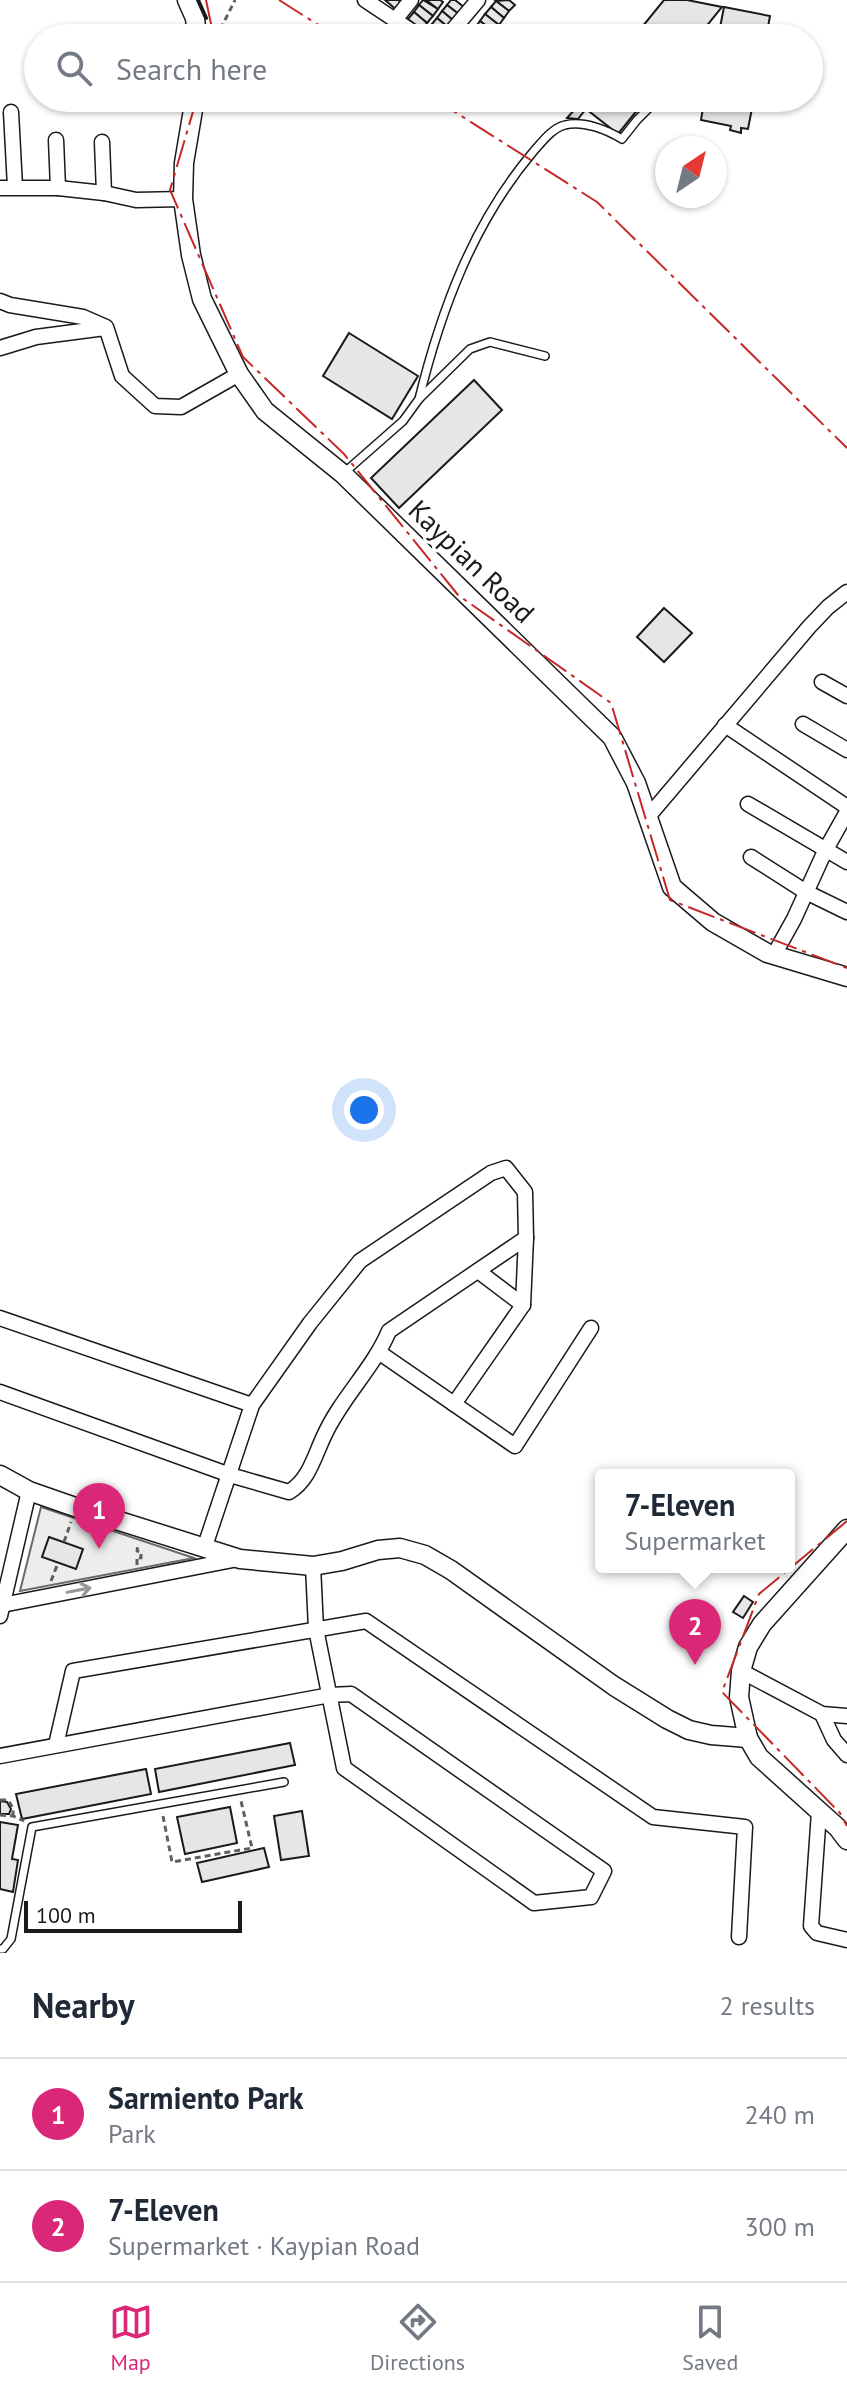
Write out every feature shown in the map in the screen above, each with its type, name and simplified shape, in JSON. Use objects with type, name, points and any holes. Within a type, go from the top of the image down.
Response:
[{"type":"main road","points":[[187,0],[196,24]]},
{"type":"main road","name":"Kaypian Road","points":[[193,112],[184,163],[183,199],[191,255],[202,299],[239,374],[265,411],[343,474],[612,737],[636,783],[672,887],[713,922],[774,955],[847,977]]},
{"type":"main road","points":[[0,1475],[29,1491],[240,1559],[313,1566],[378,1550],[400,1548],[425,1555],[451,1570],[614,1686],[667,1719],[689,1730],[748,1738]]},
{"type":"main road","points":[[847,1529],[762,1624],[748,1647],[741,1671],[739,1697],[748,1738],[759,1757],[838,1828],[847,1840]]},
{"type":"street","points":[[365,0],[401,24]]},
{"type":"street","points":[[395,20],[411,0]]},
{"type":"street","points":[[458,24],[478,0]]},
{"type":"street","points":[[11,112],[8,188],[58,188],[136,200],[183,199]]},
{"type":"street","points":[[56,140],[58,188]]},
{"type":"street","points":[[102,142],[104,193]]},
{"type":"street","points":[[0,301],[83,317],[106,327],[122,376],[155,406],[181,407],[239,374]]},
{"type":"street","points":[[0,348],[36,337],[106,327]]},
{"type":"street","points":[[647,818],[809,627],[847,592]]},
{"type":"street","points":[[822,682],[847,696]]},
{"type":"street","points":[[803,724],[847,750]]},
{"type":"street","points":[[725,725],[847,809],[774,955]]},
{"type":"street","points":[[748,804],[847,862]]},
{"type":"street","points":[[751,857],[806,892],[847,912]]},
{"type":"street","points":[[204,1549],[252,1405],[310,1323],[360,1261],[491,1173],[506,1168],[525,1192],[523,1305],[454,1404]]},
{"type":"street","points":[[0,1392],[230,1475],[289,1492],[303,1484],[325,1432],[361,1375],[380,1353],[389,1331],[526,1238]]},
{"type":"street","points":[[478,1271],[523,1305]]},
{"type":"street","points":[[0,1318],[252,1405]]},
{"type":"street","points":[[380,1353],[515,1446],[591,1328]]},
{"type":"street","points":[[29,1491],[1,1610],[240,1559]]},
{"type":"street","points":[[0,1756],[330,1695],[351,1694],[604,1871],[591,1897],[534,1903],[344,1768],[330,1695],[316,1629],[313,1566]]},
{"type":"street","points":[[56,1745],[73,1671],[366,1621],[653,1817],[745,1827],[739,1937]]},
{"type":"street","points":[[741,1671],[822,1714],[847,1716]]},
{"type":"street","points":[[822,1714],[834,1740],[847,1755]]},
{"type":"street","points":[[819,1812],[811,1926],[817,1933],[847,1940]]},
{"type":"lane","points":[[419,399],[443,315],[463,263],[517,172],[547,136],[561,125],[575,123],[607,131],[622,139],[645,112]]},
{"type":"lane","points":[[343,474],[403,421],[419,399],[470,349],[490,342],[545,356]]},
{"type":"lane","points":[[0,1949],[11,1939],[32,1827],[284,1782]]},
{"type":"path","points":[[223,24],[235,0]]},
{"type":"path","points":[[64,1542],[71,1521]]},
{"type":"path","points":[[160,1804],[172,1862],[252,1848],[238,1790]]},
{"type":"path","points":[[0,1800],[8,1800],[13,1816]]},
{"type":"path","points":[[0,1815],[27,1822]]},
{"type":"shaded area","points":[[41,1507],[194,1558],[20,1591]]},
{"type":"building","points":[[385,0],[398,0],[405,5],[399,12]]},
{"type":"building","points":[[423,0],[438,9],[433,16],[419,5]]},
{"type":"building","points":[[426,0],[440,0],[443,2],[438,9]]},
{"type":"building","points":[[451,0],[465,8],[460,15],[447,5]]},
{"type":"building","points":[[509,0],[515,5],[509,11],[496,1]]},
{"type":"building","points":[[664,0],[687,0],[722,7],[708,24],[644,24]]},
{"type":"building","points":[[496,1],[509,11],[504,18],[491,7]]},
{"type":"building","points":[[419,5],[433,16],[427,23],[414,12]]},
{"type":"building","points":[[447,5],[460,15],[454,21],[442,11]]},
{"type":"building","points":[[491,7],[504,18],[498,24],[485,14]]},
{"type":"building","points":[[724,7],[770,16],[769,24],[721,24]]},
{"type":"building","points":[[442,11],[454,21],[444,24],[437,18]]},
{"type":"building","points":[[414,12],[427,23],[414,24],[408,19]]},
{"type":"building","points":[[485,14],[498,24],[484,24],[480,21]]},
{"type":"building","points":[[572,112],[584,112],[578,119],[567,118]]},
{"type":"building","points":[[590,112],[636,112],[618,134]]},
{"type":"building","points":[[702,112],[751,112],[748,129],[741,128],[741,133],[730,130],[731,126],[701,120]]},
{"type":"building","points":[[349,333],[418,376],[392,419],[323,376]]},
{"type":"building","points":[[474,380],[502,410],[399,508],[371,478]]},
{"type":"building","points":[[664,608],[692,633],[664,662],[637,637]]},
{"type":"building","points":[[49,1537],[83,1549],[76,1569],[42,1557]]},
{"type":"building","points":[[744,1596],[753,1602],[743,1618],[733,1612]]},
{"type":"building","points":[[290,1743],[295,1765],[159,1792],[155,1769]]},
{"type":"building","points":[[146,1769],[151,1794],[22,1819],[16,1794]]},
{"type":"building","points":[[0,1801],[7,1802],[11,1809],[9,1814],[0,1814]]},
{"type":"building","points":[[230,1807],[237,1843],[185,1854],[177,1817]]},
{"type":"building","points":[[302,1811],[309,1856],[281,1860],[274,1816]]},
{"type":"building","points":[[0,1822],[18,1825],[12,1859],[18,1860],[13,1892],[0,1889]]},
{"type":"building","points":[[264,1848],[269,1867],[202,1882],[197,1863]]},
{"type":"wall","points":[[198,0],[206,18]]},
{"type":"power","points":[[206,0],[211,24]]},
{"type":"power","points":[[279,0],[317,24]]},
{"type":"power","points":[[193,112],[170,190],[243,357],[344,454],[458,595],[611,703],[670,900],[847,968]]},
{"type":"power","points":[[455,112],[597,202],[847,448]]},
{"type":"power","points":[[795,1564],[847,1521]]},
{"type":"power","points":[[784,1573],[759,1594],[722,1692],[840,1813],[847,1826]]},
{"type":"place","name":"Sarmiento Park","points":[[99,1549]]},
{"type":"place","name":"7-Eleven","points":[[695,1665]]}]
